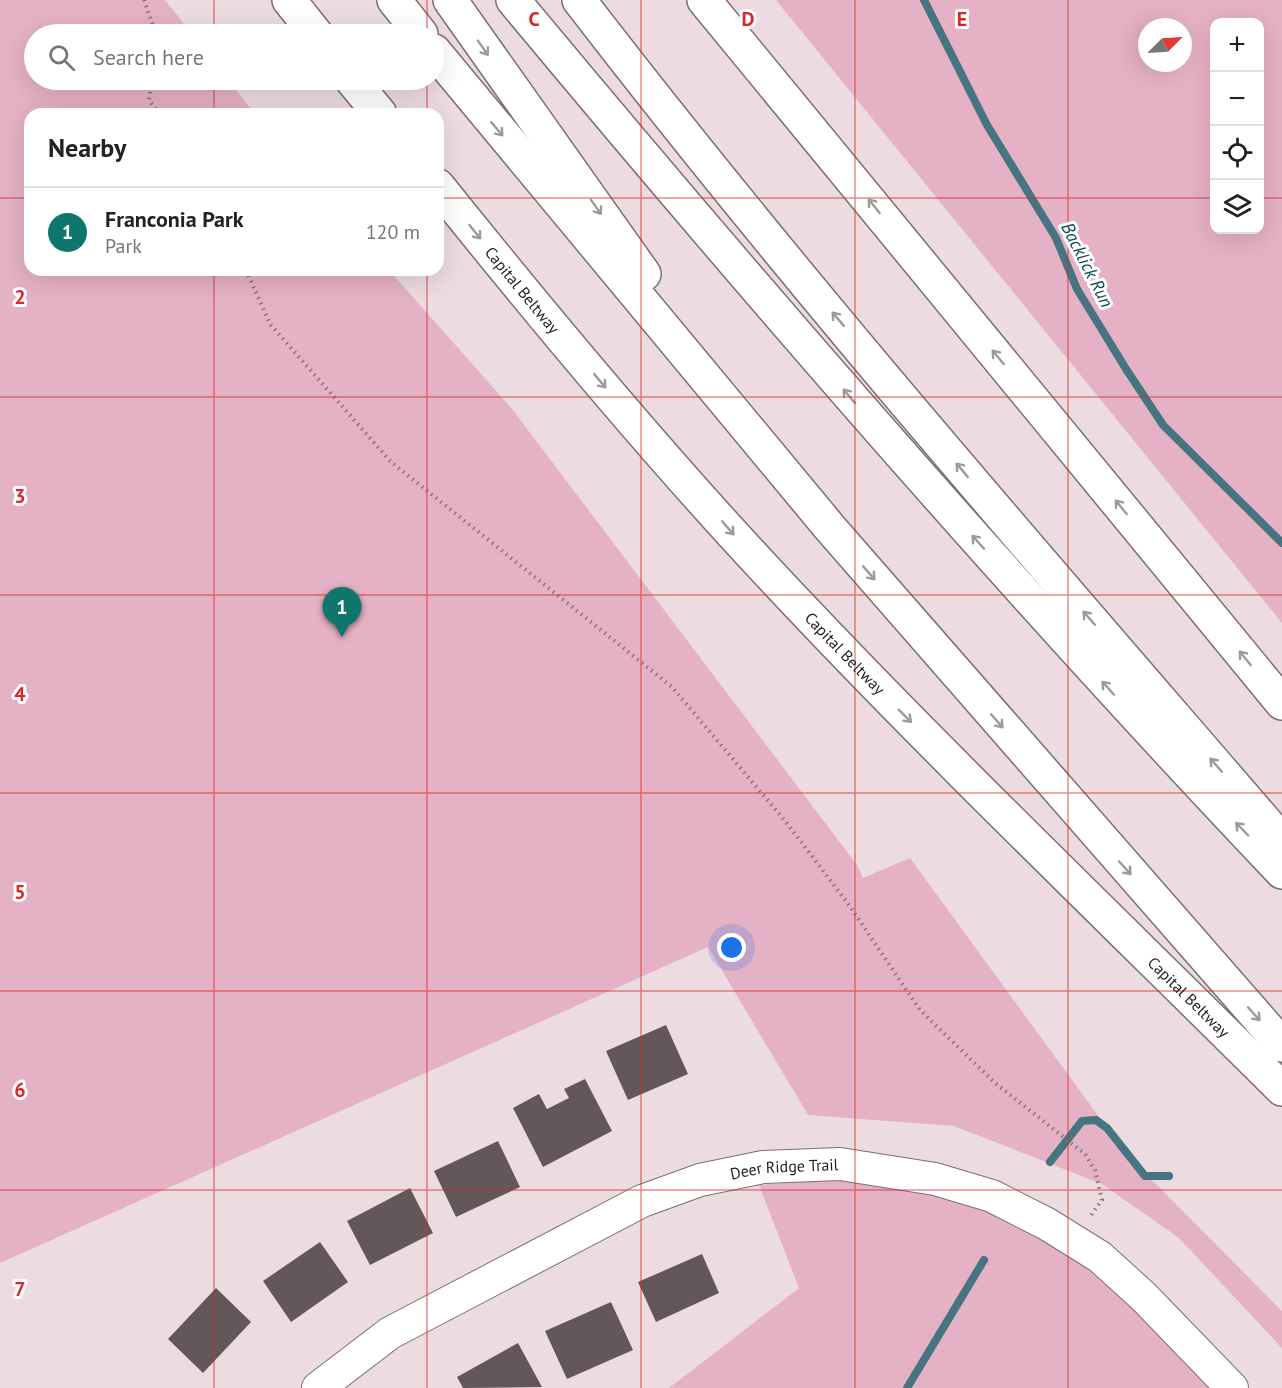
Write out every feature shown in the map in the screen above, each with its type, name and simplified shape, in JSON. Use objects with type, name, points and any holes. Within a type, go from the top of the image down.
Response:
[{"type":"highway","points":[[289,0],[308,24]]},
{"type":"highway","points":[[394,0],[413,24]]},
{"type":"highway","points":[[450,0],[727,392],[831,529]]},
{"type":"highway","points":[[513,0],[885,439],[1128,710],[1282,872]]},
{"type":"highway","points":[[579,0],[660,105],[982,493],[1282,842]]},
{"type":"highway","points":[[704,0],[1282,703]]},
{"type":"highway","points":[[444,63],[831,529],[1282,1045]]},
{"type":"highway","points":[[360,90],[375,108]]},
{"type":"highway","name":"Capital Beltway","points":[[444,193],[638,426],[763,567],[897,708],[1282,1089]]},
{"type":"street","name":"Deer Ridge Trail","points":[[318,1388],[390,1333],[642,1201],[700,1180],[752,1169],[840,1164],[935,1179],[992,1196],[1073,1240],[1100,1257],[1144,1297],[1232,1388]]},
{"type":"path","points":[[144,0],[152,24]]},
{"type":"path","points":[[150,90],[149,100],[155,108]]},
{"type":"path","points":[[249,276],[270,324],[391,462],[672,687],[786,822],[849,905],[920,1010],[995,1083],[1084,1154],[1095,1170],[1102,1200],[1073,1240]]},
{"type":"shaded area","points":[[0,0],[165,0],[184,24],[24,24],[24,90],[236,90],[250,108],[24,108],[24,276],[394,276],[512,409],[857,865],[863,878],[910,858],[1126,1154],[1282,1311],[1282,1348],[1179,1238],[1102,1184],[954,1126],[808,1115],[708,947],[0,1263]]},
{"type":"shaded area","points":[[776,0],[1282,0],[1282,623]]},
{"type":"shaded area","points":[[867,1177],[966,1193],[1055,1229],[1234,1388],[669,1388],[799,1288],[759,1185]]},
{"type":"building","points":[[666,1025],[688,1074],[628,1100],[606,1051]]},
{"type":"building","points":[[585,1079],[612,1131],[543,1167],[513,1108],[539,1094],[547,1109],[569,1098],[564,1089]]},
{"type":"building","points":[[498,1141],[520,1187],[456,1217],[434,1171]]},
{"type":"building","points":[[410,1188],[433,1233],[370,1265],[347,1221]]},
{"type":"building","points":[[320,1242],[348,1282],[291,1322],[263,1281]]},
{"type":"building","points":[[702,1254],[719,1293],[656,1322],[638,1282]]},
{"type":"building","points":[[216,1288],[251,1322],[203,1373],[168,1339]]},
{"type":"building","points":[[611,1302],[633,1350],[567,1379],[545,1331]]},
{"type":"building","points":[[518,1343],[542,1387],[463,1388],[457,1377]]},
{"type":"waterway","name":"Backlick Run","points":[[924,0],[987,125],[1056,238],[1077,289],[1126,369],[1163,425],[1282,543]]},
{"type":"waterway","points":[[1050,1162],[1082,1121],[1096,1120],[1107,1128],[1145,1176],[1169,1176]]},
{"type":"waterway","points":[[907,1388],[984,1260]]},
{"type":"place","name":"Franconia Park","points":[[342,637]]}]
